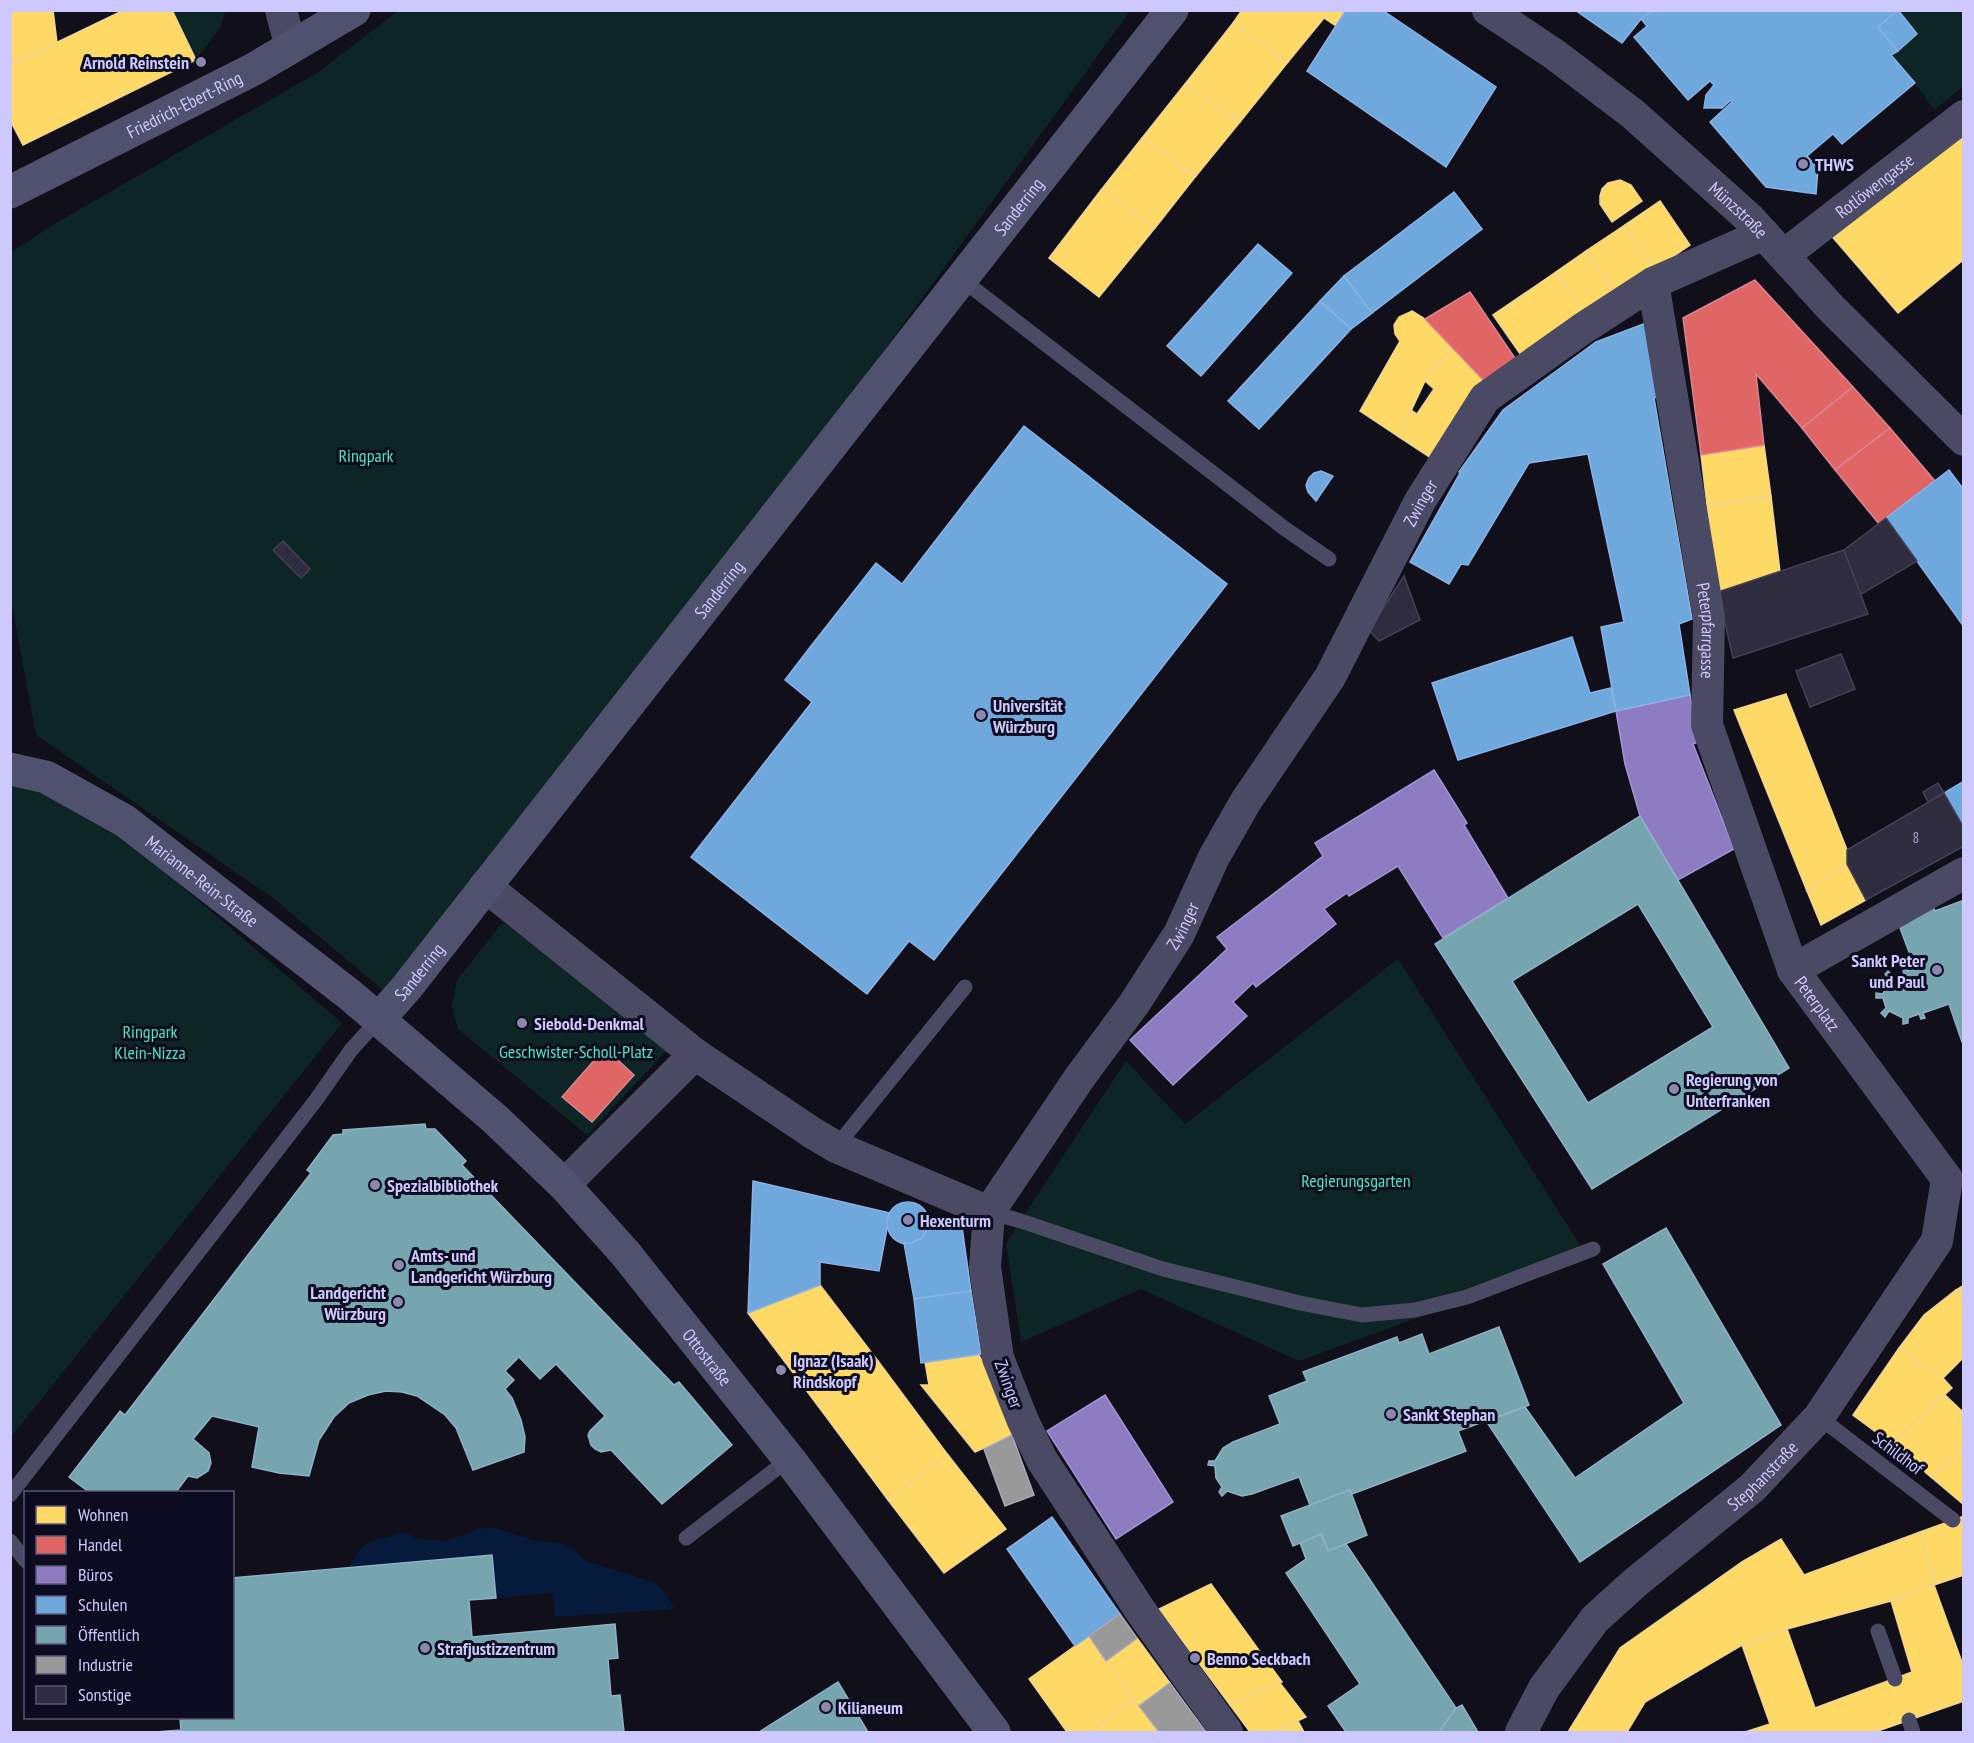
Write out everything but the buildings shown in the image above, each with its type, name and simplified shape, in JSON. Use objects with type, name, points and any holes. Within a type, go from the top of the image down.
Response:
[{"type":"street","points":[[281,10],[291,48]]},
{"type":"street","name":"Friedrich-Ebert-Ring","points":[[10,192],[254,69],[354,10]]},
{"type":"street","name":"Sanderring","points":[[379,1019],[747,555],[960,278],[1172,10]]},
{"type":"street","name":"Münzstraße","points":[[1488,10],[1554,54],[1633,114],[1774,245],[1831,308],[1964,440]]},
{"type":"street","name":"Rotlöwengasse","points":[[1774,245],[1964,116]]},
{"type":"street","name":"Zwinger","points":[[1227,1732],[1140,1610],[1042,1460],[1023,1421],[998,1358],[986,1267],[989,1212],[1080,1077],[1134,1004],[1179,934],[1214,857],[1246,801],[1329,677],[1420,501],[1485,398],[1581,329],[1653,283],[1774,245]]},
{"type":"street","name":"Peterpfarrgasse","points":[[1653,283],[1709,618],[1707,725],[1793,970]]},
{"type":"street","name":"Marianne-Rein-Straße","points":[[10,769],[46,777],[125,821],[351,994],[379,1019]]},
{"type":"street","name":"Peterplatz","points":[[1958,1177],[1793,970],[1964,873]]},
{"type":"street","points":[[485,886],[695,1053],[836,1147],[989,1212]]},
{"type":"street","name":"Ottostraße","points":[[379,1019],[495,1119],[564,1185],[625,1253],[789,1459],[994,1732]]},
{"type":"street","points":[[564,1185],[695,1053]]},
{"type":"street","name":"Stephanstraße","points":[[1521,1732],[1544,1688],[1595,1619],[1636,1582],[1752,1488],[1819,1417],[1937,1240],[1958,1177]]},
{"type":"lane","points":[[960,278],[1284,528],[1329,559]]},
{"type":"lane","points":[[836,1147],[965,987]]},
{"type":"lane","name":"Sanderring","points":[[10,1495],[316,1100],[351,1050],[379,1019]]},
{"type":"lane","points":[[989,1212],[1163,1269],[1299,1303],[1362,1315],[1415,1311],[1467,1298],[1593,1249]]},
{"type":"lane","name":"Schildhof","points":[[1819,1417],[1953,1520]]},
{"type":"lane","points":[[686,1538],[789,1459]]},
{"type":"lane","points":[[10,1541],[24,1558]]},
{"type":"lane","points":[[1878,1631],[1895,1678]]},
{"type":"green space","points":[[172,11],[226,11],[219,29],[196,60]]},
{"type":"green space","name":"Ringpark","points":[[398,11],[1130,11],[844,406],[402,1006],[273,898],[36,735],[11,600],[10,253],[56,223],[317,73]]},
{"type":"green space","points":[[1898,11],[1963,11],[1963,87],[1934,110],[1891,55],[1917,34]]},
{"type":"green space","name":"Ringpark Klein-Nizza","points":[[11,765],[42,767],[342,1023],[11,1437]]},
{"type":"green space","name":"Geschwister-Scholl-Platz","points":[[503,922],[668,1049],[587,1135],[458,1029],[452,1006],[457,980]]},
{"type":"green space","name":"Regierungsgarten","points":[[1398,959],[1587,1256],[1299,1361],[1141,1289],[1021,1342],[1006,1243],[1126,1061],[1185,1124]]},
{"type":"water","points":[[493,1527],[533,1540],[564,1544],[576,1551],[583,1560],[653,1582],[663,1590],[675,1609],[555,1617],[552,1593],[496,1598],[492,1555],[349,1568],[357,1552],[371,1541],[390,1537],[400,1532],[418,1539],[446,1541],[479,1529]]},
{"type":"place","name":"Arnold Reinstein","points":[[201,62]]},
{"type":"place","name":"THWS","points":[[1803,164]]},
{"type":"place","name":"Universität Würzburg","points":[[981,715]]},
{"type":"place","name":"Sankt Peter und Paul","points":[[1937,970]]},
{"type":"place","name":"Siebold-Denkmal","points":[[522,1023]]},
{"type":"place","name":"Regierung von Unterfranken","points":[[1674,1089]]},
{"type":"place","name":"Spezialbibliothek","points":[[375,1185]]},
{"type":"place","name":"Hexenturm","points":[[908,1220]]},
{"type":"place","name":"Amts- und Landgericht Würzburg","points":[[399,1265]]},
{"type":"place","name":"Landgericht Würzburg","points":[[398,1302]]},
{"type":"place","name":"Ignaz (Isaak) Rindskopf","points":[[781,1370]]},
{"type":"place","name":"Sankt Stephan","points":[[1391,1414]]},
{"type":"place","name":"Strafjustizzentrum","points":[[425,1648]]},
{"type":"place","name":"Benno Seckbach","points":[[1195,1658]]},
{"type":"place","name":"Kilianeum","points":[[826,1707]]}]
